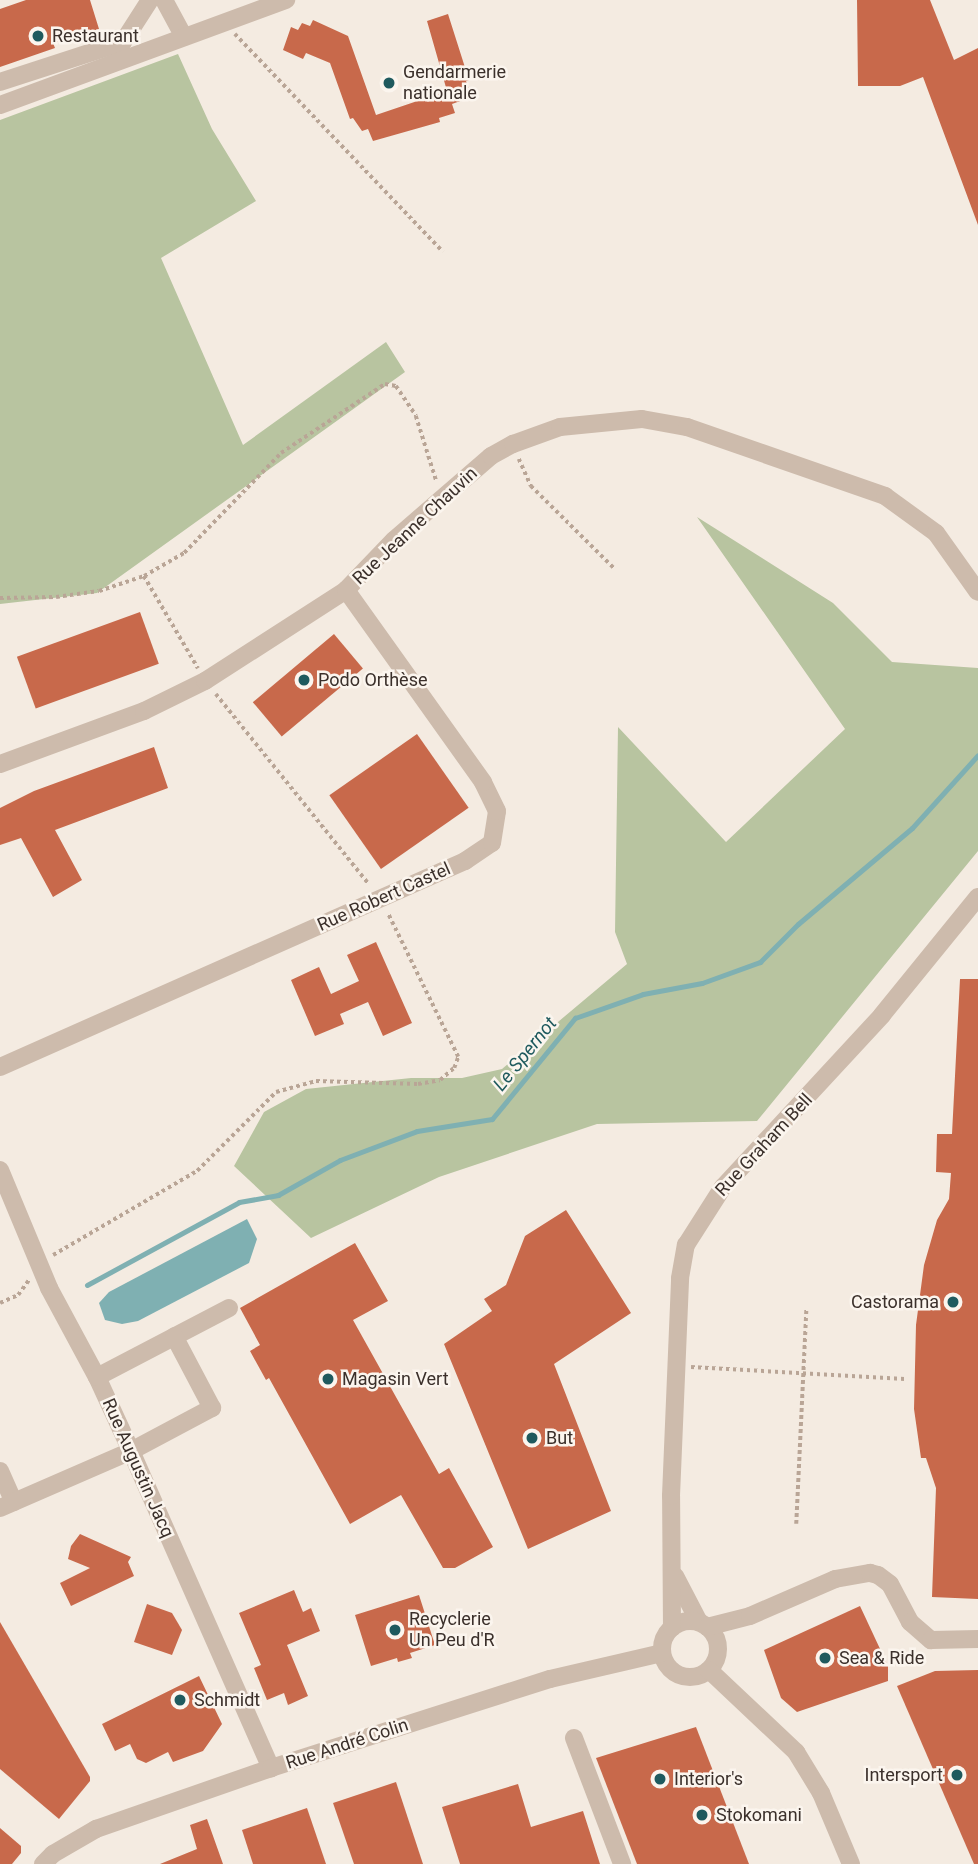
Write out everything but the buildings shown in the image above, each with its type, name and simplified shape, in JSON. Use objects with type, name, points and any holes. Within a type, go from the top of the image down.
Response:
[{"type":"street","points":[[0,82],[123,42],[150,0]]},
{"type":"street","points":[[164,0],[184,37]]},
{"type":"street","points":[[0,105],[286,0]]},
{"type":"street","name":"Rue Jeanne Chauvin","points":[[0,764],[144,711],[205,681],[346,590],[435,503],[491,456],[513,444],[560,427],[642,419],[687,427],[885,496],[936,533],[978,592]]},
{"type":"street","name":"Rue Robert Castel","points":[[0,1067],[465,861],[492,843],[497,811],[483,782],[346,590]]},
{"type":"street","name":"Rue Graham Bell","points":[[672,1628],[676,1367],[682,1260],[686,1245],[709,1206],[882,1016],[978,897]]},
{"type":"street","name":"Rue Augustin Jacq","points":[[0,1170],[41,1262],[49,1287],[97,1377],[271,1768]]},
{"type":"street","points":[[97,1377],[229,1308]]},
{"type":"street","points":[[0,1471],[7,1505],[131,1451],[212,1408],[174,1336]]},
{"type":"street","name":"Rue Graham Bell","points":[[671,1570],[703,1625]]},
{"type":"street","points":[[703,1625],[718,1645],[718,1654],[709,1670],[693,1677],[676,1674],[662,1653],[663,1643],[672,1628],[689,1621],[703,1625],[750,1616],[835,1579],[870,1573],[878,1575],[890,1584],[910,1622],[931,1640],[978,1639]]},
{"type":"street","points":[[718,1645],[750,1616]]},
{"type":"street","name":"Rue André Colin","points":[[43,1864],[53,1853],[96,1829],[271,1768],[550,1679],[662,1653]]},
{"type":"street","points":[[709,1670],[796,1752],[821,1793],[851,1864]]},
{"type":"street","points":[[574,1738],[622,1864]]},
{"type":"path","points":[[224,23],[443,252]]},
{"type":"path","points":[[0,598],[57,597],[99,591],[145,576],[184,553],[281,453],[385,384],[396,386],[416,416],[436,477],[435,503]]},
{"type":"path","points":[[513,444],[531,486],[615,569]]},
{"type":"path","points":[[0,1303],[18,1295],[41,1262],[197,1171],[276,1092],[316,1081],[418,1084],[440,1080],[454,1068],[458,1057],[380,898],[205,681],[145,576]]},
{"type":"path","points":[[796,1524],[806,1309]]},
{"type":"path","points":[[676,1367],[905,1380]]},
{"type":"green space","points":[[178,54],[212,129],[256,201],[161,258],[243,445],[386,342],[405,372],[97,593],[0,604],[0,120]]},
{"type":"green space","points":[[697,517],[833,603],[892,662],[978,668],[978,851],[757,1121],[597,1124],[439,1177],[311,1238],[234,1166],[264,1112],[306,1089],[411,1078],[462,1078],[502,1069],[627,964],[615,932],[618,727],[726,842],[845,729]]},
{"type":"water","points":[[247,1219],[257,1239],[249,1263],[138,1321],[122,1324],[105,1320],[99,1303],[109,1292]]},
{"type":"waterway","name":"Le Spernot","points":[[87,1285],[239,1202],[278,1195],[340,1160],[417,1131],[492,1119],[575,1018],[643,994],[702,983],[760,962],[798,924],[912,828],[978,755]]},
{"type":"place","name":"Restaurant","points":[[38,36]]},
{"type":"place","name":"Gendarmerie nationale","points":[[389,83]]},
{"type":"place","name":"Podo Orthèse","points":[[304,680]]},
{"type":"place","name":"Castorama","points":[[953,1302]]},
{"type":"place","name":"Magasin Vert","points":[[328,1379]]},
{"type":"place","name":"But","points":[[532,1438]]},
{"type":"place","name":"Recyclerie Un Peu d'R","points":[[395,1630]]},
{"type":"place","name":"Sea & Ride","points":[[825,1658]]},
{"type":"place","name":"Schmidt","points":[[180,1700]]},
{"type":"place","name":"Intersport","points":[[957,1775]]},
{"type":"place","name":"Interior's","points":[[660,1779]]},
{"type":"place","name":"Stokomani","points":[[702,1815]]}]
